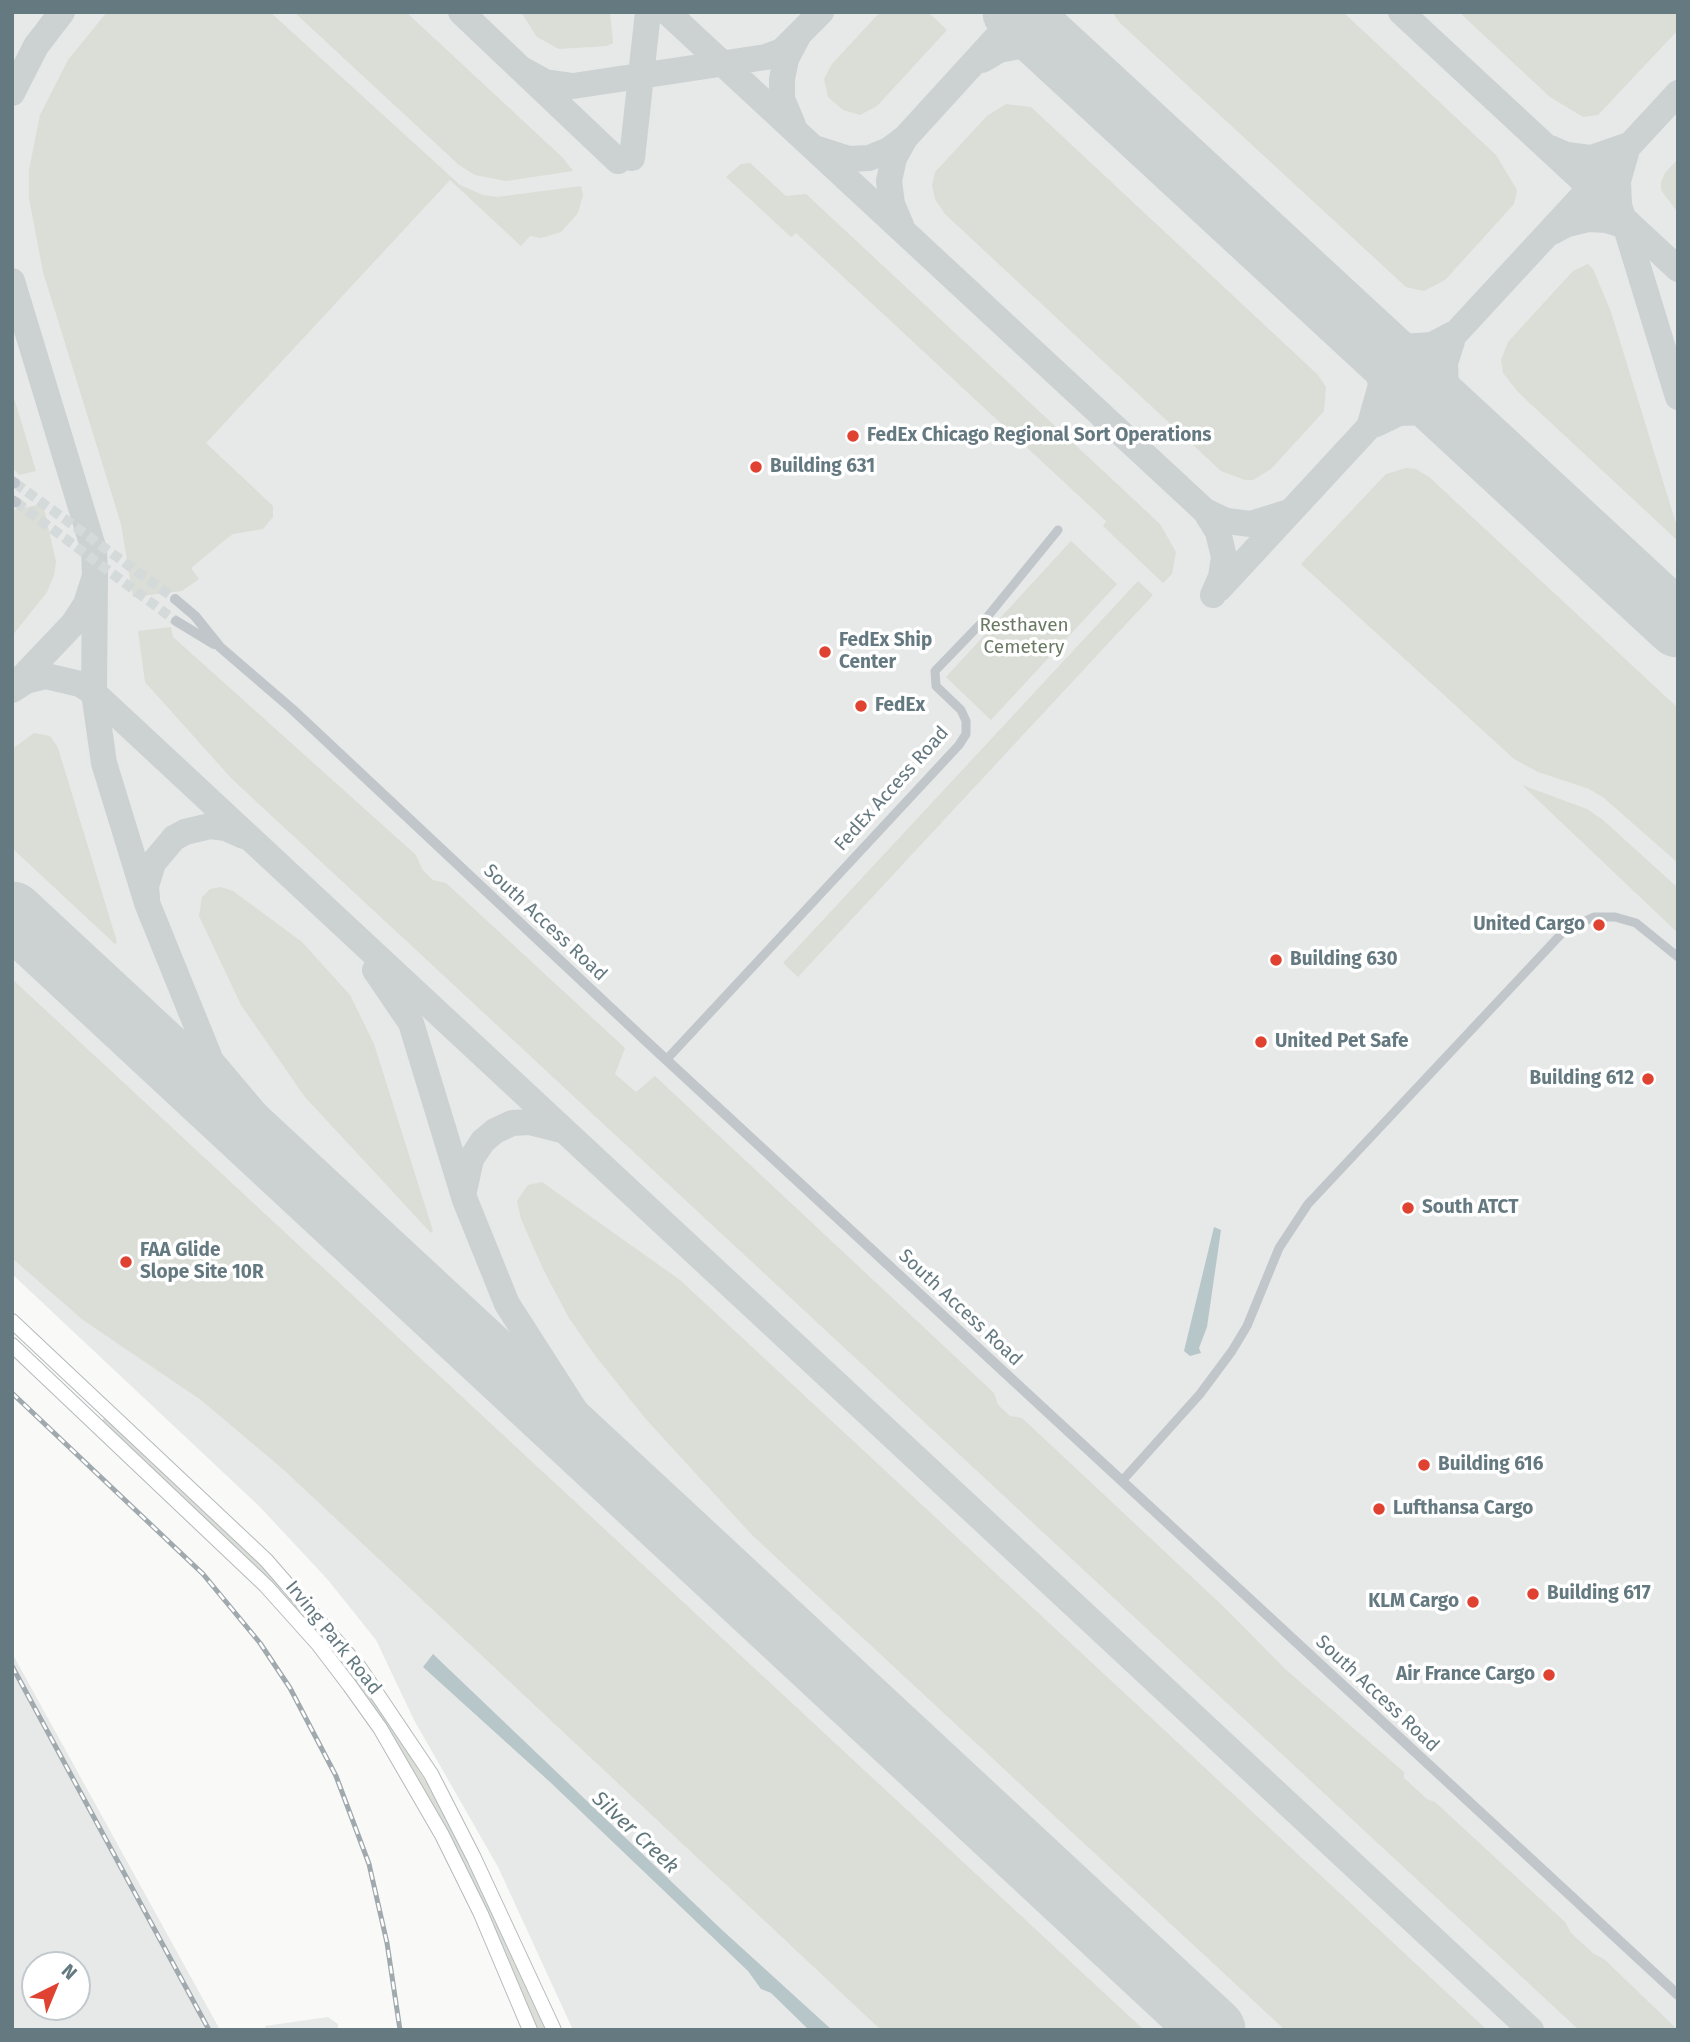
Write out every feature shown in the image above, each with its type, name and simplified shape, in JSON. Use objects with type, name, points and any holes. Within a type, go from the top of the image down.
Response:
[{"type":"main road","name":"Irving Park Road","points":[[12,1321],[266,1560],[359,1667],[394,1716],[436,1785],[554,2030]]},
{"type":"main road","name":"Irving Park Road","points":[[12,1345],[265,1586],[318,1644],[350,1686],[380,1728],[442,1835],[481,1914],[530,2030]]},
{"type":"street","name":"FedEx Access Road","points":[[666,1060],[959,745],[965,734],[966,721],[961,710],[936,686],[934,671],[988,616],[1058,530]]},
{"type":"street","name":"South Access Road","points":[[175,599],[195,616],[220,647],[326,740],[666,1060],[1678,1995]]},
{"type":"street","name":"South Access Road","points":[[176,621],[220,647]]},
{"type":"street","points":[[1122,1481],[1200,1394],[1232,1352],[1247,1326],[1279,1248],[1308,1204],[1552,942],[1565,930],[1594,918],[1615,917],[1636,923],[1678,957]]},
{"type":"shaded area","points":[[12,12],[1678,12],[1678,2030],[573,2030],[498,1867],[414,1720],[376,1640],[328,1580],[260,1507],[12,1274]]},
{"type":"shaded area","points":[[1214,1227],[1221,1230],[1207,1327],[1199,1348],[1201,1353],[1190,1356],[1184,1351]]},
{"type":"shaded area","points":[[12,1653],[220,2030],[12,2030]]},
{"type":"shaded area","points":[[433,1654],[721,1929],[832,2030],[809,2030],[771,1993],[761,1989],[748,1971],[550,1782],[423,1667]]},
{"type":"shaded area","points":[[328,2017],[338,2024],[338,2030],[266,2030],[265,2026]]},
{"type":"green space","points":[[107,12],[270,12],[460,185],[483,195],[497,197],[581,186],[583,195],[578,213],[561,232],[541,238],[530,236],[521,246],[450,180],[206,443],[273,506],[273,517],[263,529],[233,534],[226,539],[191,568],[199,579],[182,591],[133,597],[121,524],[43,272],[29,198],[29,170],[40,115],[68,60]]},
{"type":"green space","points":[[294,12],[406,12],[563,158],[573,171],[506,181],[475,175],[459,165]]},
{"type":"green space","points":[[521,12],[610,12],[613,43],[607,46],[559,49],[537,37]]},
{"type":"green space","points":[[880,12],[928,12],[947,30],[877,106],[860,115],[843,110],[828,97],[824,79],[832,64]]},
{"type":"green space","points":[[1112,12],[1343,12],[1496,155],[1517,190],[1514,204],[1445,280],[1424,291],[1406,287],[1120,23]]},
{"type":"green space","points":[[1459,12],[1678,12],[1678,30],[1598,115],[1583,117],[1550,97]]},
{"type":"green space","points":[[1006,104],[1031,107],[1318,375],[1326,387],[1324,411],[1271,469],[1253,480],[1245,480],[1221,471],[945,214],[935,199],[932,185],[935,172],[987,116]]},
{"type":"green space","points":[[1678,159],[1678,213],[1661,190],[1661,182],[1665,173]]},
{"type":"green space","points":[[750,163],[786,196],[806,194],[1160,524],[1176,552],[1172,574],[1163,583],[1103,526],[1106,521],[796,233],[791,237],[726,177],[741,164]]},
{"type":"green space","points":[[1588,264],[1593,269],[1611,312],[1678,530],[1678,541],[1519,393],[1503,373],[1501,360],[1508,342],[1573,271]]},
{"type":"green space","points":[[12,391],[36,471],[19,475],[12,467]]},
{"type":"green space","points":[[1406,468],[1416,469],[1429,477],[1678,708],[1678,863],[1604,798],[1589,789],[1538,772],[1514,759],[1301,564],[1386,474]]},
{"type":"green space","points":[[43,504],[56,562],[54,575],[47,592],[12,636],[12,510]]},
{"type":"green space","name":"Resthaven Cemetery","points":[[1071,541],[1117,584],[991,720],[946,677]]},
{"type":"green space","points":[[1138,581],[1153,595],[798,977],[783,963]]},
{"type":"green space","points":[[171,627],[173,637],[416,855],[422,869],[433,880],[446,883],[625,1048],[615,1074],[636,1092],[655,1076],[994,1393],[998,1405],[1010,1416],[1022,1418],[1226,1609],[1285,1669],[1404,1772],[1404,1778],[1427,1799],[1435,1802],[1565,1922],[1571,1933],[1594,1954],[1604,1959],[1678,2030],[1579,2030],[232,779],[145,682],[138,631]]},
{"type":"green space","points":[[34,733],[50,736],[58,748],[117,942],[115,944],[12,848],[12,749]]},
{"type":"green space","points":[[1522,785],[1587,809],[1603,820],[1678,888],[1678,933]]},
{"type":"green space","points":[[221,887],[233,891],[302,942],[350,995],[374,1044],[433,1231],[431,1233],[305,1097],[241,1005],[199,916],[202,897],[210,889]]},
{"type":"green space","points":[[12,979],[1144,2030],[881,2030],[284,1470],[201,1400],[83,1320],[12,1258]]},
{"type":"green space","points":[[542,1182],[680,1280],[1487,2030],[1285,2030],[752,1535],[645,1418],[569,1318],[521,1219],[517,1201],[528,1185]]},
{"type":"green space","points":[[105,1417],[245,1549],[295,1601],[375,1701],[441,1805],[547,2030],[535,2030],[443,1823],[403,1753],[360,1690],[101,1422]]},
{"type":"taxiway","points":[[12,93],[36,46],[62,12]]},
{"type":"taxiway","points":[[461,12],[618,161]]},
{"type":"taxiway","points":[[632,158],[648,12]]},
{"type":"taxiway","points":[[667,12],[1205,511],[1218,532],[1224,557],[1221,577],[1213,595]]},
{"type":"taxiway","points":[[523,70],[545,82],[573,86],[766,57],[782,51],[821,12]]},
{"type":"taxiway","points":[[818,149],[849,159],[869,158],[889,150],[905,138],[1020,12]]},
{"type":"taxiway","points":[[982,60],[999,50],[1019,46],[1059,52],[1052,12]]},
{"type":"taxiway","points":[[1401,12],[1678,269]]},
{"type":"taxiway","points":[[793,125],[782,99],[782,79],[786,59],[797,38]]},
{"type":"taxiway","points":[[1219,589],[1678,93]]},
{"type":"taxiway","points":[[901,225],[892,204],[889,181],[894,158],[905,138]]},
{"type":"taxiway","points":[[1550,148],[1566,155],[1591,158],[1626,146]]},
{"type":"taxiway","points":[[1626,153],[1618,181],[1619,205],[1678,397]]},
{"type":"taxiway","points":[[1552,232],[1567,224],[1588,219],[1607,220],[1629,227]]},
{"type":"taxiway","points":[[12,281],[94,550],[95,576],[86,604],[73,624],[16,684]]},
{"type":"taxiway","points":[[1365,337],[1402,347],[1432,345],[1453,334]]},
{"type":"taxiway","points":[[1365,337],[1376,361],[1381,385],[1370,424]]},
{"type":"taxiway","points":[[1452,341],[1445,363],[1446,392],[1458,423]]},
{"type":"taxiway","points":[[1376,424],[1399,413],[1428,412],[1458,423]]},
{"type":"taxiway","points":[[1205,511],[1226,521],[1251,524],[1286,513]]},
{"type":"taxiway","points":[[95,576],[94,693],[104,763],[147,903],[211,1061],[318,1188],[399,1274]]},
{"type":"taxiway","points":[[12,690],[26,681],[46,676],[80,684],[94,693],[1531,2030]]},
{"type":"taxiway","points":[[147,898],[146,886],[153,863],[174,838],[185,832],[210,826],[226,828],[244,836]]},
{"type":"taxiway","points":[[375,970],[411,1023],[465,1200],[507,1304],[584,1424],[731,1583]]},
{"type":"taxiway","points":[[464,1191],[471,1159],[483,1141],[495,1131],[512,1123],[529,1122],[561,1130]]},
{"type":"runway","points":[[1015,12],[1678,625]]},
{"type":"runway","points":[[12,914],[1213,2030]]},
{"type":"tunnel","points":[[15,483],[175,599]]},
{"type":"tunnel","points":[[16,502],[176,621]]},
{"type":"railway","points":[[12,1393],[203,1574],[260,1643],[290,1688],[336,1776],[369,1864],[387,1943],[400,2030]]},
{"type":"railway","points":[[12,1666],[209,2030]]},
{"type":"place","name":"FedEx Chicago Regional Sort Operations","points":[[853,436]]},
{"type":"place","name":"Building 631","points":[[756,467]]},
{"type":"place","name":"FedEx Ship Center","points":[[825,652]]},
{"type":"place","name":"FedEx","points":[[861,706]]},
{"type":"place","name":"United Cargo","points":[[1599,925]]},
{"type":"place","name":"Building 630","points":[[1276,960]]},
{"type":"place","name":"United Pet Safe","points":[[1261,1042]]},
{"type":"place","name":"Building 612","points":[[1648,1079]]},
{"type":"place","name":"South ATCT","points":[[1408,1208]]},
{"type":"place","name":"FAA Glide Slope Site 10R","points":[[126,1262]]},
{"type":"place","name":"Building 616","points":[[1424,1465]]},
{"type":"place","name":"Lufthansa Cargo","points":[[1379,1509]]},
{"type":"place","name":"Building 617","points":[[1533,1594]]},
{"type":"place","name":"KLM Cargo","points":[[1473,1602]]},
{"type":"place","name":"Air France Cargo","points":[[1549,1675]]},
{"type":"water label","name":"Silver Creek","points":[[635,1833]]}]
